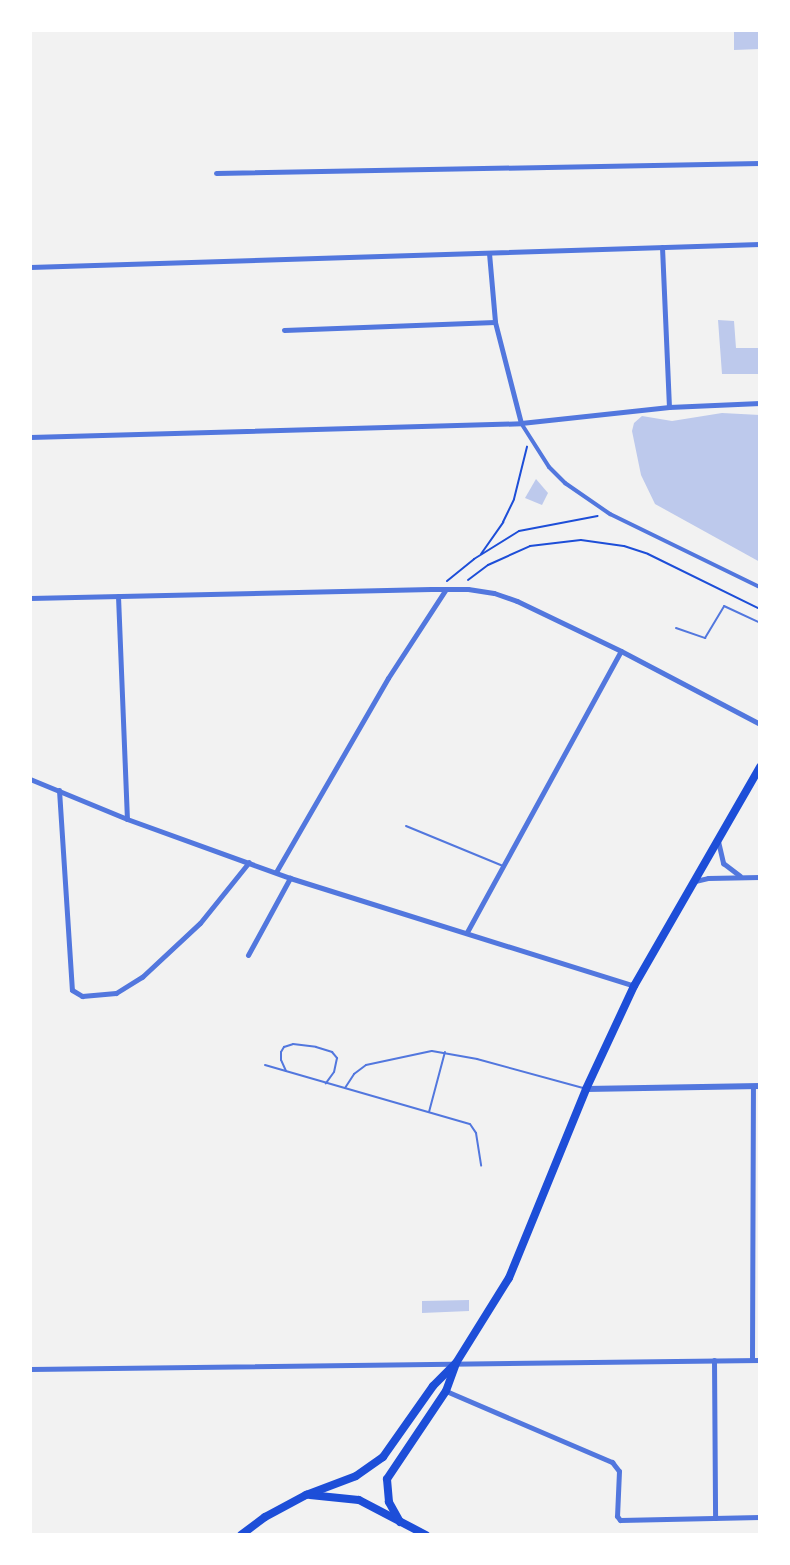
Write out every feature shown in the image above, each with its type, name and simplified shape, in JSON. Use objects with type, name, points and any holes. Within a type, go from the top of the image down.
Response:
[{"type":"main road","points":[[241,1535],[265,1517],[306,1495],[356,1476],[383,1457],[433,1386],[456,1363],[509,1278],[586,1089],[633,986],[760,767]]},
{"type":"main road","points":[[400,1522],[389,1502],[387,1479],[446,1391],[453,1377],[456,1363]]},
{"type":"main road","points":[[306,1495],[359,1500],[416,1533],[426,1535]]},
{"type":"street","points":[[216,173],[760,163]]},
{"type":"street","points":[[30,267],[760,244]]},
{"type":"street","points":[[662,247],[669,407]]},
{"type":"street","points":[[489,252],[495,322],[521,423],[549,466],[565,483],[610,514],[760,586]]},
{"type":"street","points":[[284,330],[495,322]]},
{"type":"street","points":[[30,437],[521,423],[669,407],[760,403]]},
{"type":"street","points":[[30,598],[431,589],[468,589],[494,593],[517,601],[621,651],[760,724]]},
{"type":"street","points":[[276,872],[388,678],[446,590]]},
{"type":"street","points":[[118,596],[127,819]]},
{"type":"street","points":[[467,932],[621,651]]},
{"type":"street","points":[[30,779],[127,819],[290,878],[633,986]]},
{"type":"street","points":[[59,790],[72,990],[82,996],[116,993],[142,976],[200,923],[249,862]]},
{"type":"street","points":[[718,837],[718,848],[723,863],[741,877]]},
{"type":"street","points":[[691,883],[708,878],[760,877]]},
{"type":"street","points":[[248,955],[290,878]]},
{"type":"street","points":[[586,1089],[756,1086],[752,1360]]},
{"type":"street","points":[[714,1360],[715,1518]]},
{"type":"street","points":[[30,1369],[760,1360]]},
{"type":"street","points":[[446,1391],[612,1462],[619,1471],[617,1516],[620,1520],[760,1517]]},
{"type":"lane","points":[[676,628],[705,638],[724,606],[760,623]]},
{"type":"lane","points":[[406,826],[503,866]]},
{"type":"lane","points":[[286,1071],[281,1060],[284,1047],[293,1044],[316,1047],[332,1052],[337,1058],[334,1072],[326,1083]]},
{"type":"lane","points":[[345,1088],[354,1074],[366,1065],[432,1051],[445,1052],[586,1089]]},
{"type":"lane","points":[[429,1112],[445,1052]]},
{"type":"lane","points":[[265,1065],[470,1124],[476,1133],[481,1166]]},
{"type":"path","points":[[480,555],[503,522],[514,499],[529,436]]},
{"type":"path","points":[[438,589],[480,555],[519,531],[610,514]]},
{"type":"path","points":[[468,589],[468,580],[474,574],[530,546],[581,540],[624,546],[648,554],[760,609]]},
{"type":"building","points":[[734,30],[760,30],[760,49],[734,50]]},
{"type":"building","points":[[718,320],[734,321],[736,348],[760,348],[760,374],[722,374]]},
{"type":"building","points":[[722,413],[760,415],[760,562],[655,504],[641,475],[632,431],[634,423],[642,416],[672,421]]},
{"type":"building","points":[[536,479],[548,493],[542,505],[525,498]]},
{"type":"building","points":[[469,1300],[469,1311],[422,1313],[422,1301]]}]
